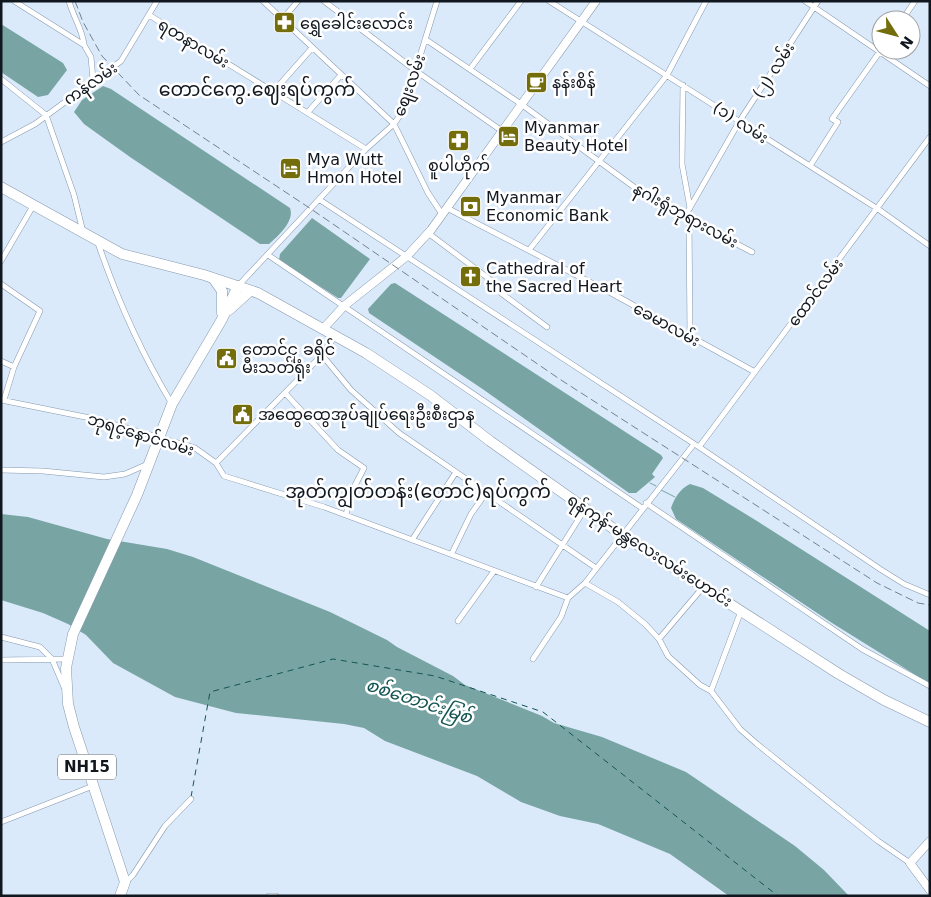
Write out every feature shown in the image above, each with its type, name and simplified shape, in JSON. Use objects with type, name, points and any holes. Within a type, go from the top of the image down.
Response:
[{"type":"highway","name":"ရန်ကုန်-မန္တလေးလမ်းဟောင်း","points":[[1,187],[98,242],[142,261],[173,266],[238,286],[335,335],[399,373],[621,534],[838,674],[884,700],[930,722]]},
{"type":"highway","points":[[212,278],[222,291],[220,321]]},
{"type":"highway","name":"NH15","points":[[125,882],[74,727],[67,695],[68,659],[73,634],[137,495],[172,404],[238,286]]},
{"type":"highway","points":[[220,321],[230,308],[250,291]]},
{"type":"highway","points":[[120,896],[125,882]]},
{"type":"street","points":[[14,1],[84,45]]},
{"type":"street","points":[[69,1],[73,15],[83,34],[84,45],[91,57],[94,80]]},
{"type":"street","name":"ကန်လမ်း","points":[[1,142],[17,135],[121,61],[157,1]]},
{"type":"street","points":[[263,1],[394,124],[428,193],[445,211]]},
{"type":"street","points":[[282,20],[298,1]]},
{"type":"street","points":[[324,1],[416,71],[502,131]]},
{"type":"street","name":"စျေးလမ်း","points":[[238,286],[366,149],[394,124],[403,111],[437,1]]},
{"type":"street","points":[[470,69],[521,1]]},
{"type":"street","name":"(၁) လမ်း","points":[[550,1],[878,209],[930,246]]},
{"type":"street","points":[[323,329],[344,306],[407,256],[428,233],[596,1]]},
{"type":"street","points":[[529,250],[667,75],[706,1]]},
{"type":"street","points":[[805,1],[871,45]]},
{"type":"street","name":"(၂) လမ်း","points":[[686,219],[690,208],[739,122],[818,1]]},
{"type":"street","name":"ရတနာလမ်း","points":[[149,15],[366,149]]},
{"type":"street","name":"နဂါးရုံဘုရားလမ်း","points":[[425,39],[522,104],[649,198],[752,252]]},
{"type":"street","points":[[274,91],[312,48]]},
{"type":"street","points":[[810,166],[838,122],[832,118],[874,60]]},
{"type":"street","points":[[893,60],[930,86]]},
{"type":"street","points":[[308,112],[341,75]]},
{"type":"street","points":[[1,79],[46,115],[74,195],[84,235]]},
{"type":"street","points":[[683,85],[682,164],[690,208]]},
{"type":"street","name":"ထောင်လမ်း","points":[[568,598],[585,583],[644,505],[696,445],[754,372],[878,209],[930,137]]},
{"type":"street","points":[[320,200],[696,445],[880,569],[904,584],[930,595]]},
{"type":"street","points":[[1,261],[33,206]]},
{"type":"street","name":"ခေမာလမ်း","points":[[445,211],[529,250],[754,372]]},
{"type":"street","points":[[686,219],[690,336]]},
{"type":"street","points":[[428,233],[492,281],[500,294],[547,327]]},
{"type":"street","points":[[98,242],[110,279],[157,380],[172,404]]},
{"type":"street","points":[[268,255],[862,649],[930,686]]},
{"type":"street","points":[[1,284],[40,311],[14,367],[2,400]]},
{"type":"street","points":[[216,463],[322,355],[335,335]]},
{"type":"street","points":[[322,355],[351,390],[392,427],[596,568]]},
{"type":"street","points":[[1,361],[14,367]]},
{"type":"street","points":[[285,392],[338,450],[364,468],[351,493],[346,515]]},
{"type":"street","name":"ဘုရင့်နောင်လမ်း","points":[[2,400],[95,419],[195,448],[216,463],[224,476],[346,515],[452,553],[494,571],[568,598]]},
{"type":"street","points":[[1,470],[43,470],[104,477],[125,474],[150,463]]},
{"type":"street","points":[[412,540],[456,472]]},
{"type":"street","points":[[452,553],[471,514],[486,493]]},
{"type":"street","points":[[536,586],[586,508]]},
{"type":"street","points":[[458,621],[494,571]]},
{"type":"street","points":[[585,583],[618,602],[659,639],[668,656],[700,685],[711,691],[740,729],[878,841],[910,864],[930,890]]},
{"type":"street","points":[[659,639],[704,586]]},
{"type":"street","points":[[533,659],[561,616],[568,598]]},
{"type":"street","points":[[711,691],[741,610]]},
{"type":"street","points":[[1,637],[40,647],[52,659],[67,695]]},
{"type":"street","points":[[1,660],[68,659]]},
{"type":"street","points":[[1,822],[93,786]]},
{"type":"street","points":[[125,882],[133,875],[165,826],[191,798]]},
{"type":"street","points":[[910,864],[930,841]]},
{"type":"street","points":[[269,896],[276,896]]},
{"type":"water","points":[[1,24],[63,63],[67,70],[48,95],[38,97],[1,72]]},
{"type":"water","points":[[103,86],[111,89],[290,208],[290,218],[285,228],[269,244],[260,244],[84,124],[74,112],[82,100]]},
{"type":"water","points":[[312,218],[370,259],[341,298],[338,298],[279,260],[280,254]]},
{"type":"water","points":[[395,283],[661,455],[663,458],[652,474],[655,477],[636,493],[629,493],[484,390],[369,313],[368,309],[391,284]]},
{"type":"water","points":[[690,484],[703,488],[757,521],[930,631],[930,684],[832,623],[676,519],[671,508],[676,497]]},
{"type":"water","name":"စစ်တောင်းမြစ်","points":[[1,514],[28,517],[107,539],[167,549],[193,557],[330,612],[387,640],[453,676],[465,685],[542,716],[554,723],[602,737],[686,772],[795,846],[824,870],[849,896],[729,896],[670,854],[598,824],[560,816],[521,802],[477,776],[385,741],[364,728],[344,724],[236,713],[175,697],[113,663],[86,635],[68,624],[43,613],[1,600]]},
{"type":"waterway","points":[[650,483],[656,486]]},
{"type":"waterway","points":[[661,490],[675,497]]},
{"type":"ferry route","points":[[191,797],[210,692],[333,659],[435,676],[543,712],[778,896]]},
{"type":"railway","points":[[75,1],[83,22],[102,56],[139,95],[311,209],[561,380],[877,583],[918,603],[930,605]]},
{"type":"place","name":"ရွှေခေါင်းလောင်း","points":[[284,23]]},
{"type":"place","name":"နန်းစိန်","points":[[536,82]]},
{"type":"place","name":"Myanmar Beauty Hotel","points":[[508,136]]},
{"type":"place","name":"စူပါဟိုက်","points":[[459,141]]},
{"type":"place","name":"Mya Wutt Hmon Hotel","points":[[291,168]]},
{"type":"place","name":"Myanmar Economic Bank","points":[[470,206]]},
{"type":"place","name":"Cathedral of the Sacred Heart","points":[[470,277]]},
{"type":"place","name":"တောင်ငူ ခရိုင် မီးသတ်ရုံး","points":[[226,358]]},
{"type":"place","name":"အထွေထွေအုပ်ချုပ်ရေးဦးစီးဌာန","points":[[242,414]]},
{"type":"district","name":"တောင်ကွေ.ဈေးရပ်ကွက်","points":[[257,89]]},
{"type":"district","name":"အုတ်ကျွတ်တန်း(တောင်)ရပ်ကွက်","points":[[418,491]]}]
